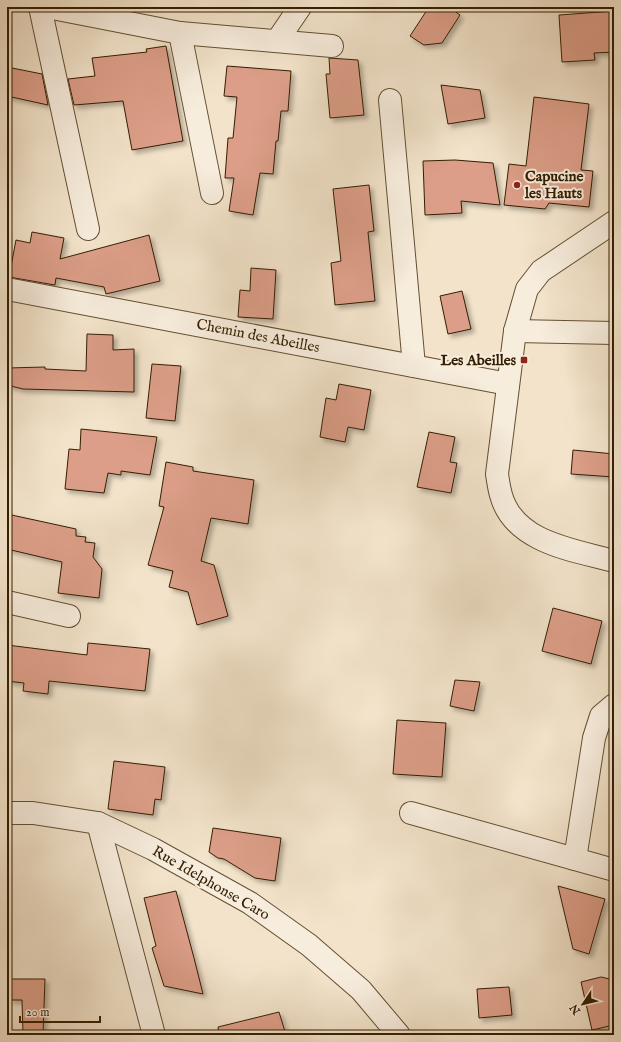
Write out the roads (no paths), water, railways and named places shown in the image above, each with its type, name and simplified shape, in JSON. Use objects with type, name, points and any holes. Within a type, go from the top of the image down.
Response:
[{"type":"street","points":[[40,7],[88,229]]},
{"type":"street","points":[[47,7],[120,14],[180,33],[332,46]]},
{"type":"street","points":[[277,41],[300,7]]},
{"type":"street","points":[[180,33],[212,192]]},
{"type":"street","points":[[390,100],[414,366]]},
{"type":"street","points":[[614,222],[541,271],[527,289],[515,331],[497,474],[501,496],[511,516],[527,532],[549,542],[614,561]]},
{"type":"street","name":"Chemin des Abeilles","points":[[7,289],[508,384]]},
{"type":"street","points":[[515,331],[614,333]]},
{"type":"street","points":[[7,602],[69,616]]},
{"type":"street","points":[[575,859],[594,738],[601,716],[614,705]]},
{"type":"street","name":"Rue Idelphonse Caro","points":[[7,813],[33,813],[98,823],[153,849],[250,903],[309,945],[361,990],[399,1035]]},
{"type":"street","points":[[411,813],[614,870]]},
{"type":"street","points":[[98,823],[154,1035]]},
{"type":"place","name":"Capucine les Hauts","points":[[517,185]]},
{"type":"place","name":"Les Abeilles","points":[[524,360]]}]
